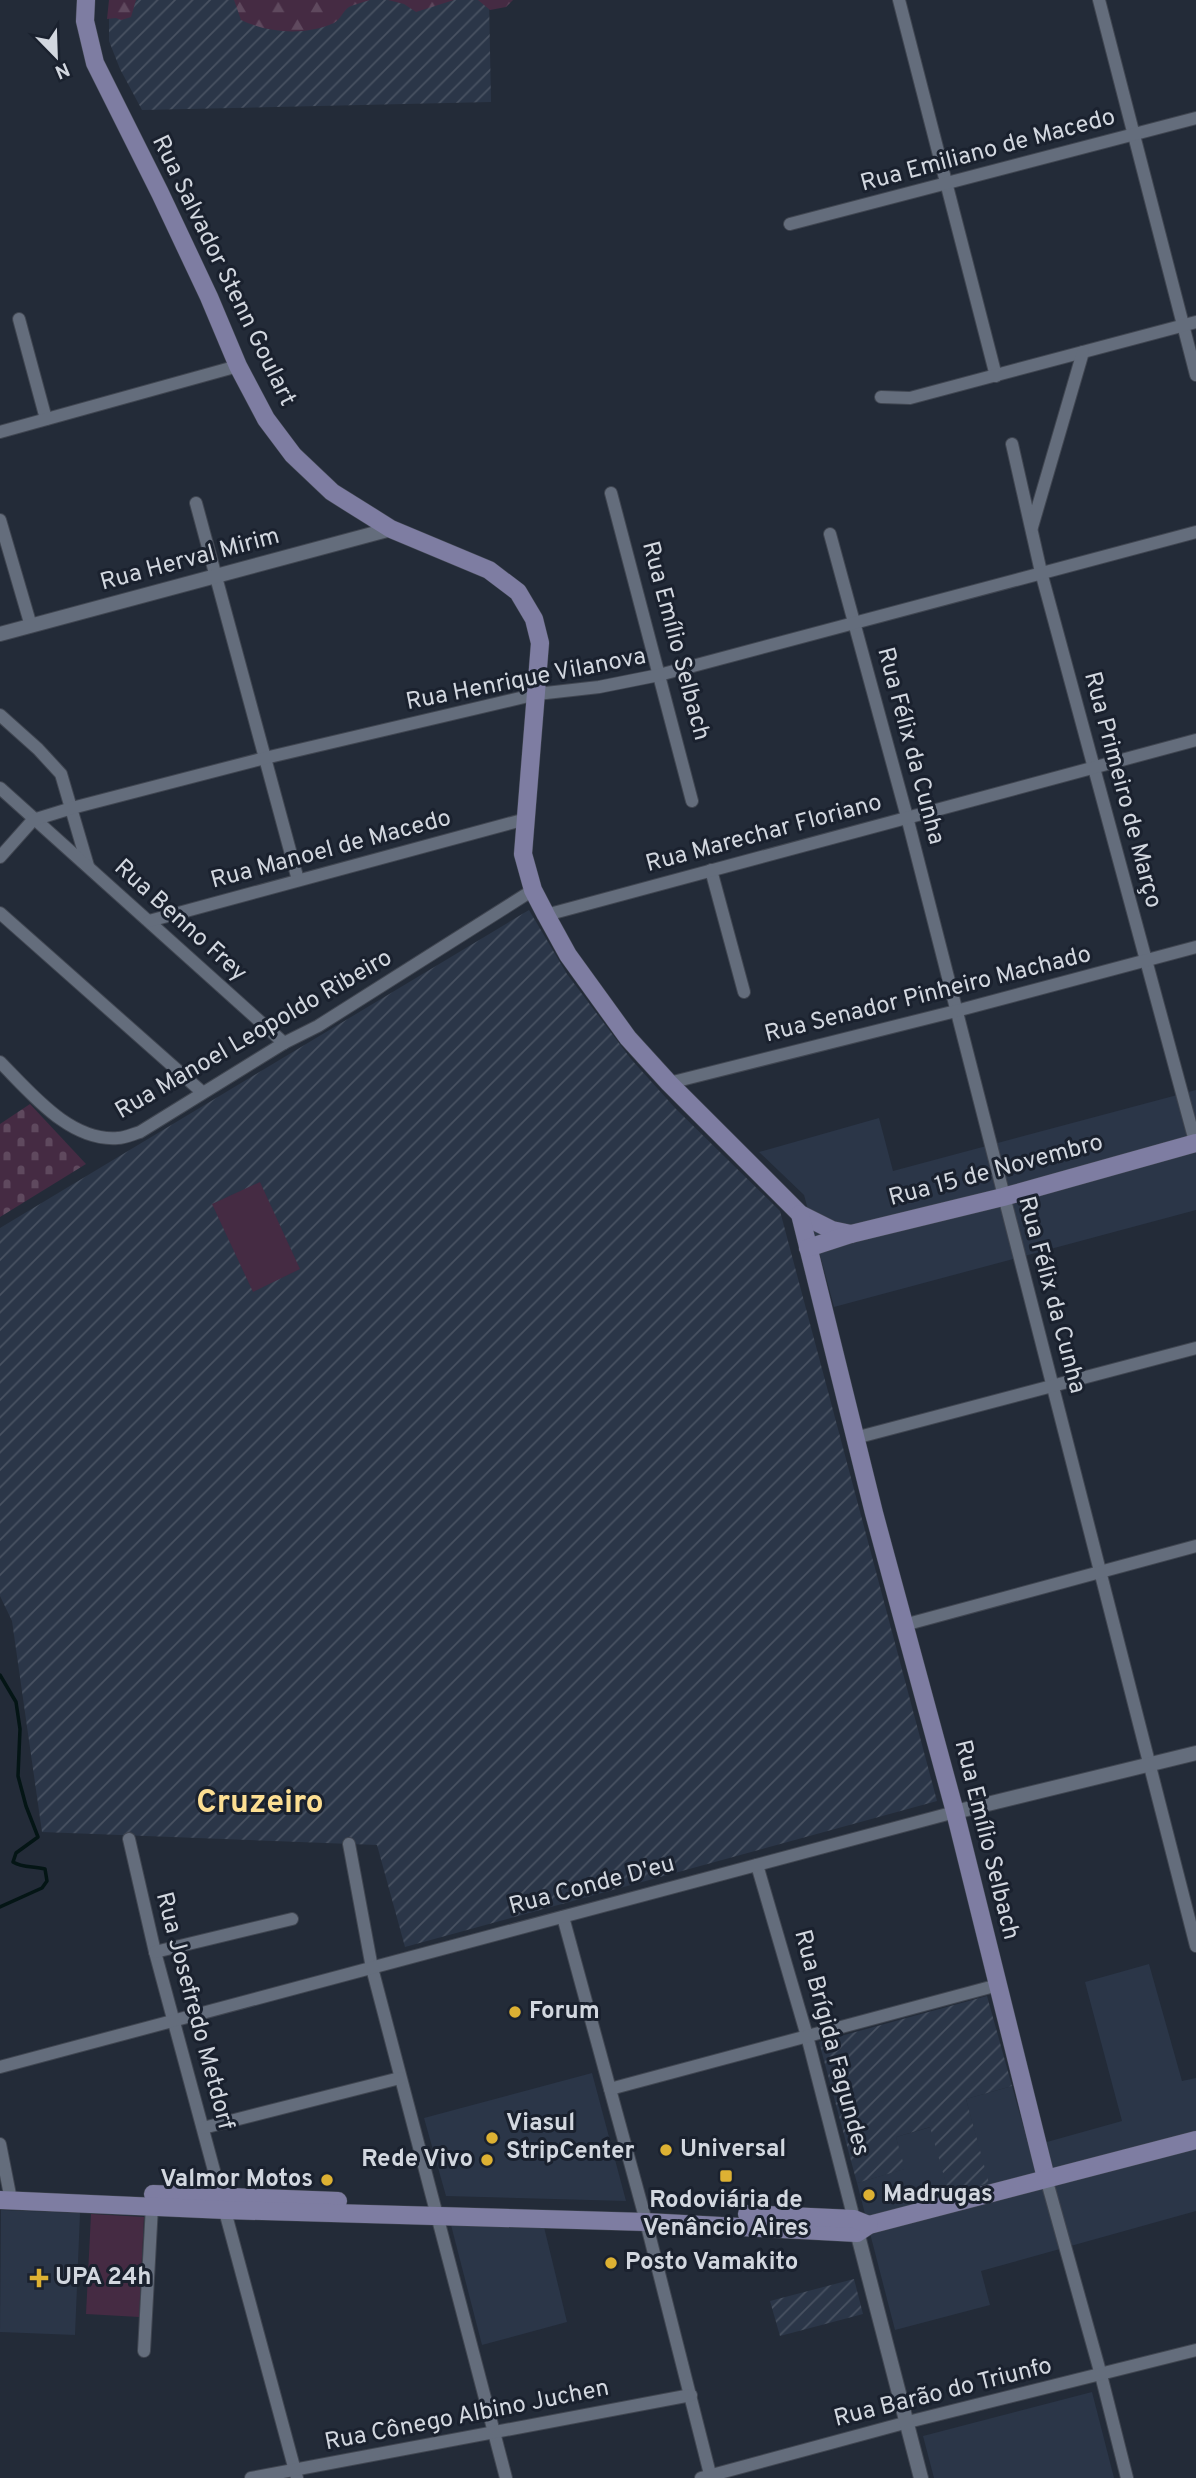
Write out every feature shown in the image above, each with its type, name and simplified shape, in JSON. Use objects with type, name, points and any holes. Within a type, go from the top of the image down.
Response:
[{"type":"main road","name":"Rua Salvador Stenn Goulart","points":[[86,0],[85,21],[95,63],[165,205],[238,366],[266,419],[293,455],[332,492],[391,530],[489,570],[518,592],[534,619],[540,643],[523,854],[533,890],[568,955],[628,1038],[669,1083],[800,1214]]},
{"type":"main road","name":"Rua 15 de Novembro","points":[[808,1248],[851,1234],[1003,1197],[1196,1144]]},
{"type":"main road","points":[[800,1214],[832,1230],[851,1234]]},
{"type":"main road","name":"Rua Emílio Selbach","points":[[800,1214],[855,1438],[956,1812],[1046,2178]]},
{"type":"main road","points":[[7,2196],[645,2216],[860,2226],[1196,2140]]},
{"type":"main road","points":[[7,2196],[41,2194],[53,2190],[152,2206],[223,2203]]},
{"type":"street","points":[[899,0],[996,376]]},
{"type":"street","points":[[1100,0],[1134,134],[1190,324],[1196,375]]},
{"type":"street","name":"Rua Emiliano de Macedo","points":[[790,224],[1196,118]]},
{"type":"street","points":[[19,319],[46,419]]},
{"type":"street","points":[[881,397],[910,398],[1190,324]]},
{"type":"street","points":[[1031,529],[1083,352]]},
{"type":"street","points":[[0,432],[238,366]]},
{"type":"street","name":"Rua Primeiro de Março","points":[[1012,444],[1041,572],[1196,1144]]},
{"type":"street","name":"Rua Emílio Selbach","points":[[611,493],[692,802]]},
{"type":"street","points":[[196,503],[298,880]]},
{"type":"street","points":[[0,520],[31,626]]},
{"type":"street","name":"Rua Herval Mirim","points":[[0,634],[391,530]]},
{"type":"street","name":"Rua Henrique Vilanova","points":[[33,820],[265,758],[537,694],[599,687],[659,675],[1196,532]]},
{"type":"street","name":"Rua Félix da Cunha","points":[[830,534],[907,817],[1196,1946]]},
{"type":"street","name":"Rua Benno Frey","points":[[0,715],[61,774],[89,867],[284,1043]]},
{"type":"street","name":"Rua Marechar Floriano","points":[[546,915],[1196,740]]},
{"type":"street","points":[[0,788],[89,867]]},
{"type":"street","name":"Rua Manoel de Macedo","points":[[149,921],[526,819]]},
{"type":"street","points":[[0,857],[33,820]]},
{"type":"street","points":[[711,870],[744,992]]},
{"type":"street","name":"Rua Manoel Leopoldo Ribeiro","points":[[0,1062],[46,1107],[72,1126],[101,1138],[121,1138],[139,1132],[284,1043],[318,1026],[533,890]]},
{"type":"street","points":[[0,913],[202,1092]]},
{"type":"street","name":"Rua Senador Pinheiro Machado","points":[[669,1083],[1196,947]]},
{"type":"street","points":[[855,1438],[1196,1348]]},
{"type":"street","points":[[904,1625],[1196,1546]]},
{"type":"street","name":"Rua Conde D'eu","points":[[0,2067],[956,1812],[1196,1754]]},
{"type":"street","name":"Rua Josefredo Metdorf","points":[[129,1839],[155,1952],[296,2474]]},
{"type":"street","points":[[349,1844],[372,1968],[506,2478]]},
{"type":"street","name":"Rua Brígida Fagundes","points":[[758,1865],[860,2226],[921,2478]]},
{"type":"street","points":[[563,1917],[645,2216],[691,2395],[708,2477]]},
{"type":"street","points":[[155,1952],[292,1919]]},
{"type":"street","points":[[610,2089],[998,1985]]},
{"type":"street","points":[[203,2128],[400,2078]]},
{"type":"street","points":[[0,2144],[7,2196]]},
{"type":"street","name":"Rua Emílio Selbach","points":[[1046,2178],[1127,2478]]},
{"type":"street","points":[[144,2351],[152,2206]]},
{"type":"street","name":"Rua Barão do Triunfo","points":[[708,2477],[908,2422],[1196,2350]]},
{"type":"street","name":"Rua Cônego Albino Juchen","points":[[251,2478],[296,2474],[691,2395]]},
{"type":"shaded area","points":[[109,0],[489,0],[491,102],[142,110],[120,69],[109,41]]},
{"type":"shaded area","points":[[529,910],[567,974],[631,1059],[676,1109],[780,1211],[937,1801],[405,1947],[377,1845],[42,1832],[12,1621],[0,1596],[0,1228]]},
{"type":"shaded area","points":[[1196,1090],[1196,1210],[834,1307],[804,1195],[759,1152],[879,1118],[893,1171]]},
{"type":"shaded area","points":[[1149,1964],[1182,2081],[1196,2078],[1196,2211],[981,2271],[990,2305],[895,2330],[857,2183],[904,2169],[896,2137],[931,2127],[949,2193],[988,2183],[966,2099],[1012,2086],[1029,2147],[1122,2121],[1085,1982]]},
{"type":"shaded area","points":[[987,1996],[1012,2086],[966,2099],[989,2183],[949,2194],[930,2127],[896,2137],[905,2169],[857,2183],[819,2042]]},
{"type":"shaded area","points":[[592,2073],[626,2201],[446,2196],[424,2118]]},
{"type":"shaded area","name":"UPA 24h","points":[[1,2210],[80,2213],[75,2335],[0,2332]]},
{"type":"shaded area","points":[[451,2225],[544,2227],[567,2322],[482,2345]]},
{"type":"shaded area","points":[[854,2279],[863,2314],[780,2336],[770,2301]]},
{"type":"shaded area","points":[[1092,2392],[1114,2478],[934,2478],[923,2436]]},
{"type":"green space","points":[[109,0],[136,0],[131,17],[121,20],[107,19]]},
{"type":"green space","points":[[234,0],[370,0],[349,7],[334,23],[311,30],[287,31],[263,28],[241,20]]},
{"type":"green space","points":[[388,0],[454,0],[416,12],[404,4]]},
{"type":"green space","points":[[478,0],[513,0],[506,7],[490,10]]},
{"type":"green space","points":[[30,1104],[86,1164],[0,1217],[0,1124]]},
{"type":"green space","points":[[260,1182],[300,1269],[253,1292],[212,1204]]},
{"type":"green space","points":[[91,2214],[144,2217],[139,2317],[86,2314]]},
{"type":"waterway","points":[[0,1675],[16,1702],[20,1729],[18,1776],[38,1837],[16,1853],[13,1862],[45,1869],[47,1881],[42,1888],[0,1907]]},
{"type":"place","name":"Forum","points":[[515,2012]]},
{"type":"place","name":"Viasul StripCenter","points":[[492,2138]]},
{"type":"place","name":"Universal","points":[[666,2150]]},
{"type":"place","name":"Rede Vivo","points":[[487,2160]]},
{"type":"place","name":"Rodoviária de Venâncio Aires","points":[[726,2176]]},
{"type":"place","name":"Valmor Motos","points":[[327,2180]]},
{"type":"place","name":"Madrugas","points":[[869,2195]]},
{"type":"place","name":"Posto Vamakito","points":[[611,2263]]},
{"type":"place","name":"UPA 24h","points":[[39,2278]]},
{"type":"district","name":"Cruzeiro","points":[[260,1804]]}]
